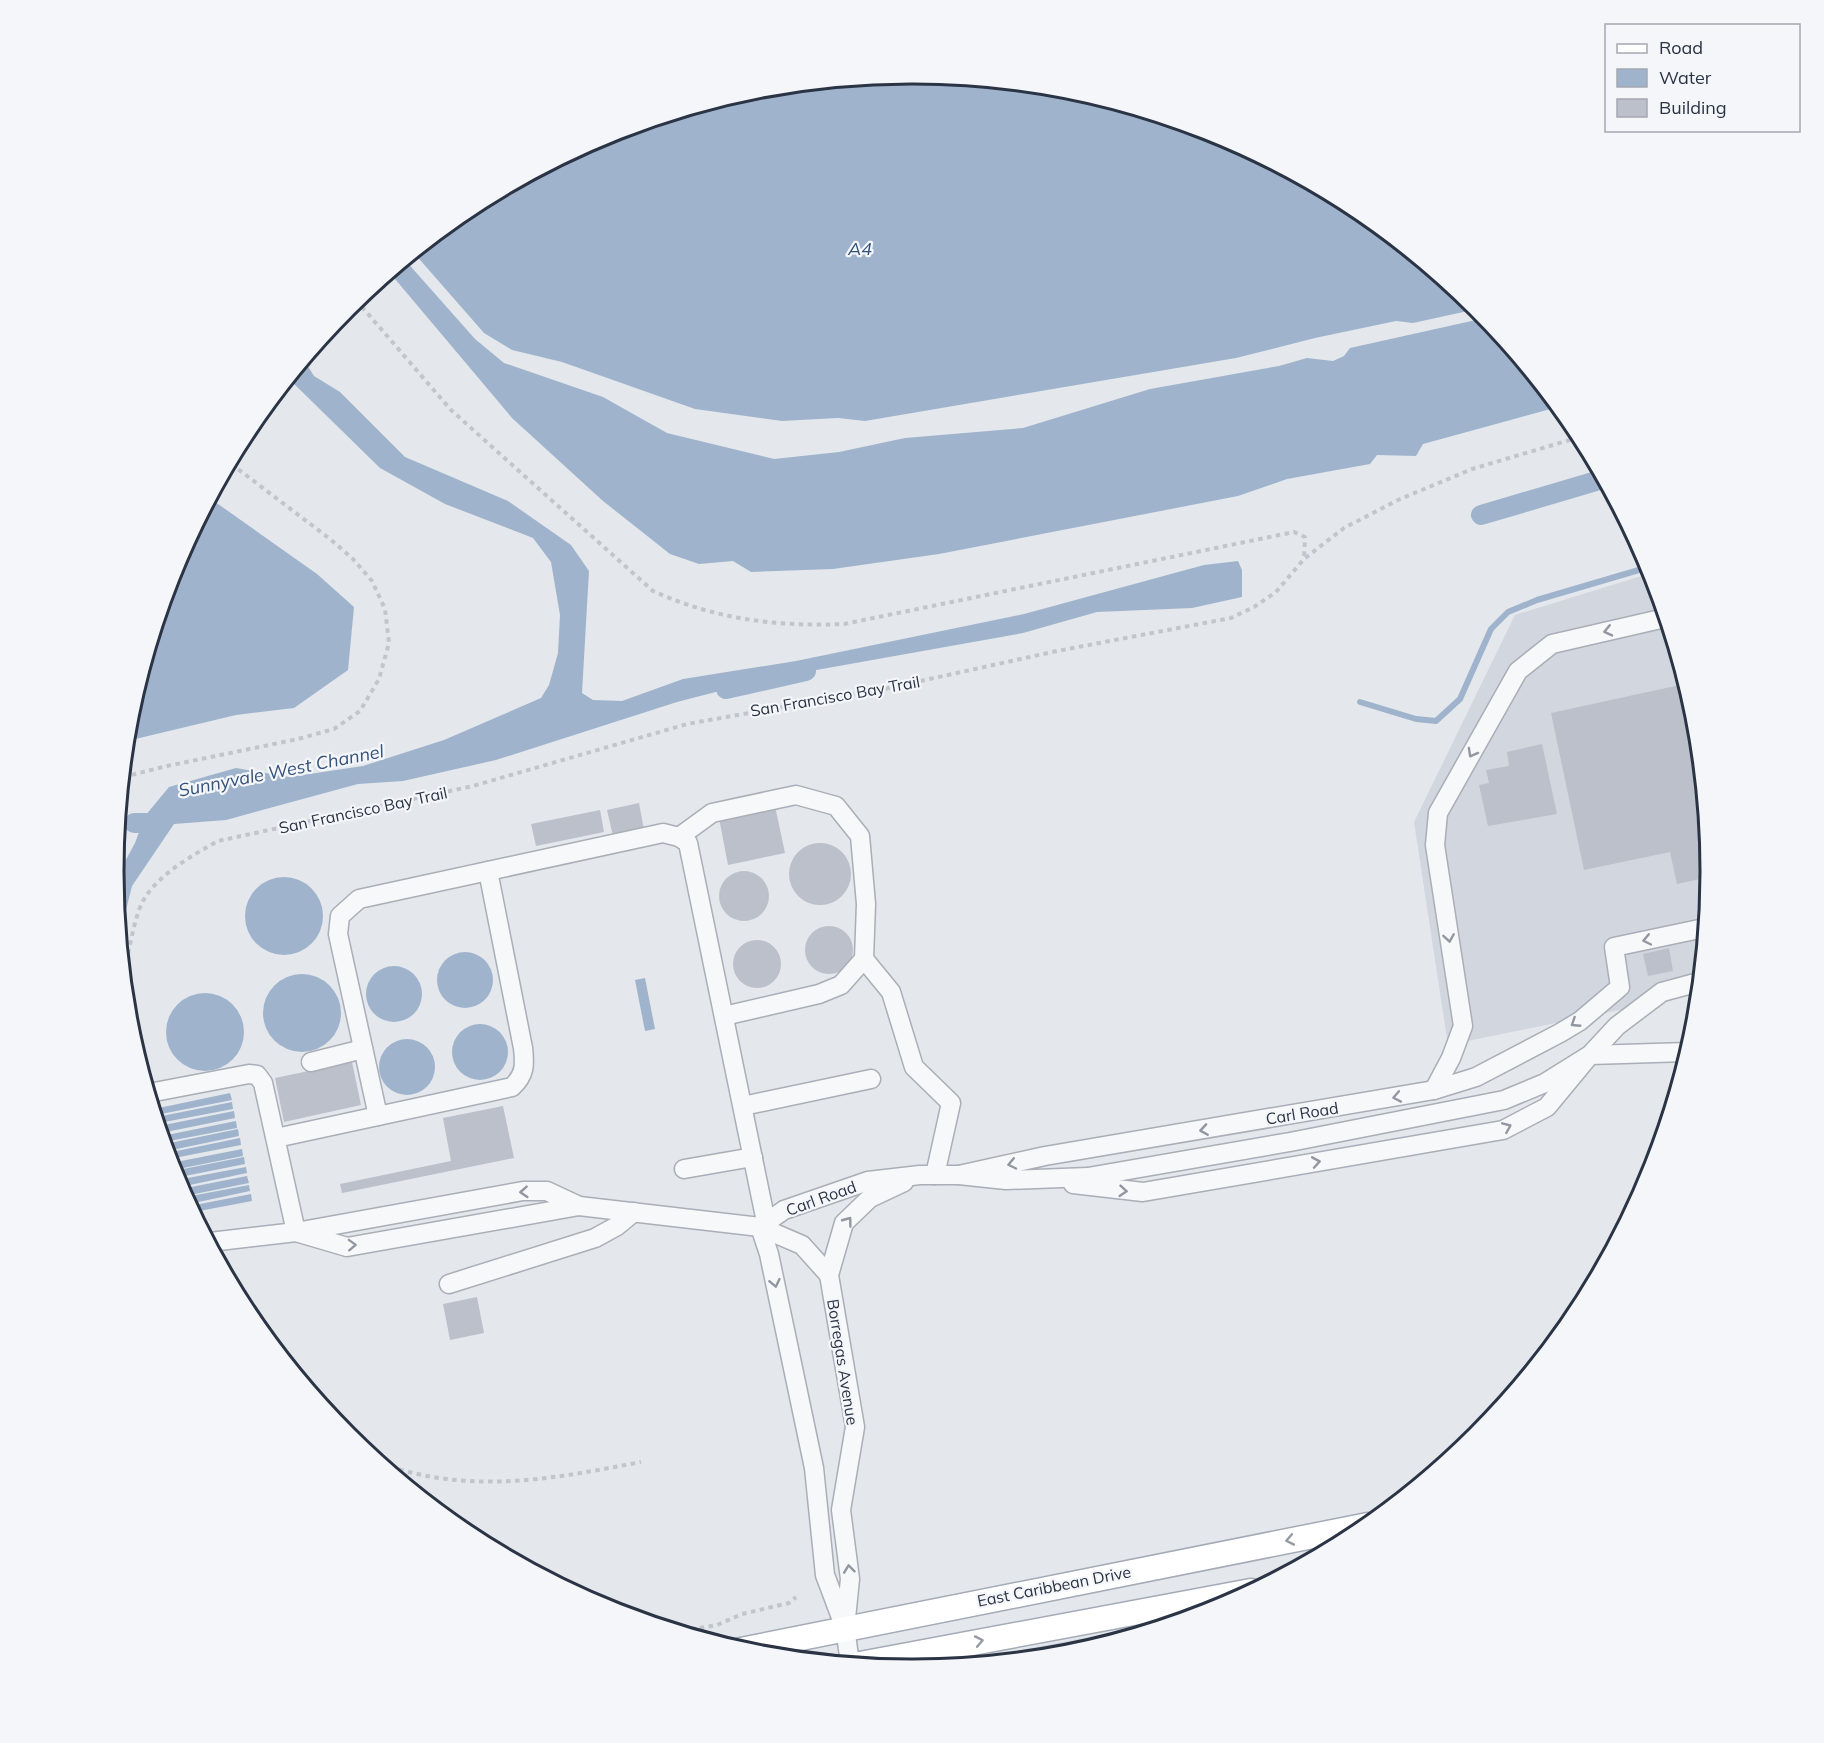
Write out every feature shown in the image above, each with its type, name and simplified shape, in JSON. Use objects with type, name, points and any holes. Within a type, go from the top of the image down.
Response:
[{"type":"main road","name":"East Caribbean Drive","points":[[765,1645],[1344,1530]]},
{"type":"main road","points":[[891,1658],[1216,1597]]},
{"type":"street","points":[[1434,1090],[1451,1058],[1463,1026],[1435,845],[1438,813],[1518,671],[1552,644],[1658,620]]},
{"type":"street","points":[[378,1116],[338,934],[340,916],[359,899],[663,833],[679,837],[712,813],[796,795],[836,806],[860,836],[866,904],[864,958],[841,985],[819,994],[724,1016]]},
{"type":"street","name":"Borregas Avenue","points":[[679,837],[688,843],[743,1106],[763,1225],[814,1468],[825,1575],[845,1628],[849,1656]]},
{"type":"street","points":[[276,1138],[512,1087],[520,1079],[525,1066],[523,1048],[488,871]]},
{"type":"street","name":"Carl Road","points":[[959,1175],[1045,1156],[1434,1090],[1476,1077],[1580,1021],[1620,987],[1614,946],[1697,929]]},
{"type":"street","points":[[864,958],[891,992],[914,1067],[951,1103],[927,1175]]},
{"type":"street","name":"Carl Road","points":[[1045,1178],[1096,1188],[1143,1192],[1503,1130],[1547,1107],[1617,1026],[1662,992],[1691,984]]},
{"type":"street","points":[[311,1062],[363,1049]]},
{"type":"street","points":[[1590,1055],[1678,1052]]},
{"type":"street","name":"Carl Road","points":[[763,1225],[784,1210],[868,1181],[927,1175],[959,1175],[1006,1180],[1088,1177],[1290,1142],[1504,1100],[1545,1083],[1590,1055]]},
{"type":"street","points":[[156,1092],[249,1074],[257,1075],[264,1083],[296,1232]]},
{"type":"street","points":[[743,1106],[872,1079]]},
{"type":"street","points":[[684,1169],[753,1158]]},
{"type":"street","name":"Borregas Avenue","points":[[845,1628],[850,1579],[841,1510],[855,1427],[829,1275],[844,1223],[870,1198],[927,1175]]},
{"type":"street","points":[[217,1241],[296,1232],[523,1191],[547,1191],[579,1206]]},
{"type":"street","points":[[296,1232],[348,1247],[579,1206],[763,1225],[802,1245],[829,1275]]},
{"type":"street","points":[[449,1284],[595,1238],[617,1227],[634,1212]]},
{"type":"path","points":[[363,308],[451,410],[653,591],[679,603],[705,611],[764,622],[809,625],[844,624],[1294,532],[1305,537],[1304,560]]},
{"type":"path","name":"San Francisco Bay Trail","points":[[129,952],[142,902],[161,879],[218,841],[472,786],[687,724],[884,689],[1057,651],[1231,618],[1254,607],[1275,591],[1304,560],[1344,528],[1398,500],[1472,469],[1571,440]]},
{"type":"path","points":[[130,775],[298,740],[334,729],[360,711],[379,679],[389,643],[386,609],[372,581],[330,539],[236,468]]},
{"type":"path","points":[[398,1468],[474,1483],[508,1483],[557,1478],[641,1462]]},
{"type":"path","points":[[698,1629],[717,1625],[742,1614],[789,1603],[796,1597]]},
{"type":"shaded area","points":[[1642,576],[1673,668],[1693,769],[1700,872],[1693,974],[1689,996],[1448,1045],[1414,822],[1515,615]]},
{"type":"shaded area","points":[[1115,1632],[1066,1644],[1005,1653]]},
{"type":"water","name":"A4","points":[[912,84],[964,86],[1066,99],[1165,126],[1213,144],[1260,165],[1350,217],[1431,279],[1465,312],[1413,323],[1396,321],[1236,358],[865,421],[838,418],[782,421],[695,409],[562,362],[512,350],[484,333],[419,258],[474,217],[518,190],[564,165],[611,144],[708,111],[758,99],[809,91]]},
{"type":"water","points":[[410,266],[475,339],[504,363],[603,397],[667,433],[774,459],[839,452],[905,438],[1023,428],[1150,389],[1279,366],[1307,358],[1333,361],[1344,356],[1350,348],[1474,320],[1504,352],[1549,409],[1423,444],[1416,456],[1377,455],[1370,464],[1287,479],[1238,496],[939,554],[833,569],[751,572],[733,561],[699,564],[670,554],[603,501],[512,418],[394,278]]},
{"type":"water","points":[[308,366],[314,376],[340,392],[405,457],[508,501],[571,545],[589,571],[582,693],[593,700],[622,701],[683,679],[796,661],[1024,614],[1204,565],[1238,561],[1242,570],[1242,597],[1192,608],[1097,612],[1023,633],[766,679],[677,702],[496,760],[403,781],[358,784],[226,820],[174,824],[132,886],[126,912],[124,863],[145,816],[169,787],[236,768],[289,777],[363,766],[444,740],[541,698],[549,685],[558,653],[560,615],[551,562],[533,538],[445,504],[380,468],[294,384]]},
{"type":"water","points":[[217,503],[317,574],[354,607],[348,670],[294,708],[236,715],[136,739],[151,668],[166,618],[184,570]]},
{"type":"water","points":[[276,877],[292,877],[306,883],[317,894],[323,908],[323,924],[317,938],[306,949],[292,955],[276,955],[262,949],[251,938],[245,924],[245,908],[251,894],[262,883]]},
{"type":"water","points":[[465,952],[480,957],[488,965],[493,980],[488,995],[480,1003],[465,1008],[450,1003],[442,995],[437,980],[442,965],[450,957]]},
{"type":"water","points":[[394,966],[414,974],[422,994],[414,1014],[394,1022],[374,1014],[366,994],[374,974]]},
{"type":"water","points":[[294,974],[310,974],[324,980],[335,991],[341,1005],[341,1021],[335,1035],[324,1046],[310,1052],[294,1052],[280,1046],[269,1035],[263,1021],[263,1005],[269,991],[280,980]]},
{"type":"water","points":[[645,978],[655,1029],[645,1031],[635,980]]},
{"type":"water","points":[[197,993],[213,993],[227,999],[238,1010],[244,1024],[244,1040],[238,1054],[227,1065],[213,1071],[197,1071],[183,1065],[172,1054],[166,1040],[166,1024],[172,1010],[183,999]]},
{"type":"water","points":[[480,1024],[495,1029],[503,1037],[508,1052],[503,1067],[495,1075],[480,1080],[465,1075],[457,1067],[452,1052],[457,1037],[465,1029]]},
{"type":"water","points":[[407,1039],[427,1047],[435,1067],[427,1087],[407,1095],[387,1087],[379,1067],[387,1047]]},
{"type":"water","points":[[230,1093],[232,1100],[163,1114],[161,1108]]},
{"type":"water","points":[[232,1102],[233,1109],[165,1122],[163,1116]]},
{"type":"water","points":[[234,1111],[235,1118],[168,1131],[166,1125]]},
{"type":"water","points":[[236,1121],[237,1128],[172,1141],[170,1134]]},
{"type":"water","points":[[238,1129],[239,1136],[175,1149],[173,1142]]},
{"type":"water","points":[[240,1138],[241,1145],[178,1157],[176,1151]]},
{"type":"water","points":[[242,1149],[243,1156],[182,1168],[180,1161]]},
{"type":"water","points":[[244,1157],[245,1164],[185,1176],[183,1169]]},
{"type":"water","points":[[246,1167],[247,1173],[190,1185],[186,1178]]},
{"type":"water","points":[[247,1176],[249,1183],[194,1194],[191,1187]]},
{"type":"water","points":[[249,1185],[250,1191],[198,1202],[194,1195]]},
{"type":"water","points":[[251,1194],[252,1201],[202,1211],[199,1204]]},
{"type":"building","points":[[1677,686],[1693,769],[1698,820],[1700,879],[1677,884],[1670,852],[1584,870],[1551,713]]},
{"type":"building","points":[[1542,744],[1557,814],[1488,826],[1479,785],[1489,783],[1486,770],[1509,766],[1507,752]]},
{"type":"building","points":[[639,803],[644,830],[613,836],[607,810]]},
{"type":"building","points":[[775,806],[785,853],[728,865],[719,818]]},
{"type":"building","points":[[600,810],[604,832],[536,846],[531,824]]},
{"type":"building","points":[[820,843],[837,848],[842,852],[846,857],[851,874],[846,891],[842,896],[837,900],[820,905],[803,900],[798,896],[794,891],[789,874],[794,857],[798,852],[803,848]]},
{"type":"building","points":[[744,871],[753,873],[764,882],[769,896],[767,905],[758,916],[744,921],[735,919],[724,910],[719,896],[721,887],[730,876]]},
{"type":"building","points":[[824,926],[834,926],[846,933],[853,945],[853,955],[846,967],[834,974],[824,974],[809,963],[805,955],[805,945],[816,930]]},
{"type":"building","points":[[757,940],[774,947],[781,964],[774,981],[757,988],[740,981],[733,964],[740,947]]},
{"type":"building","points":[[1669,948],[1673,971],[1648,976],[1643,954]]},
{"type":"building","points":[[352,1062],[361,1105],[284,1122],[275,1078]]},
{"type":"building","points":[[503,1106],[514,1158],[342,1193],[340,1184],[451,1161],[443,1118]]},
{"type":"building","points":[[477,1297],[484,1333],[450,1340],[443,1304]]},
{"type":"waterway","points":[[1481,515],[1596,481]]},
{"type":"waterway","points":[[1360,702],[1416,719],[1436,721],[1460,699],[1491,629],[1508,612],[1537,600],[1640,570]]},
{"type":"waterway","points":[[726,689],[806,671]]},
{"type":"waterway","points":[[134,823],[151,823]]},
{"type":"water label","name":"Sunnyvale West Channel","points":[[281,771]]}]
